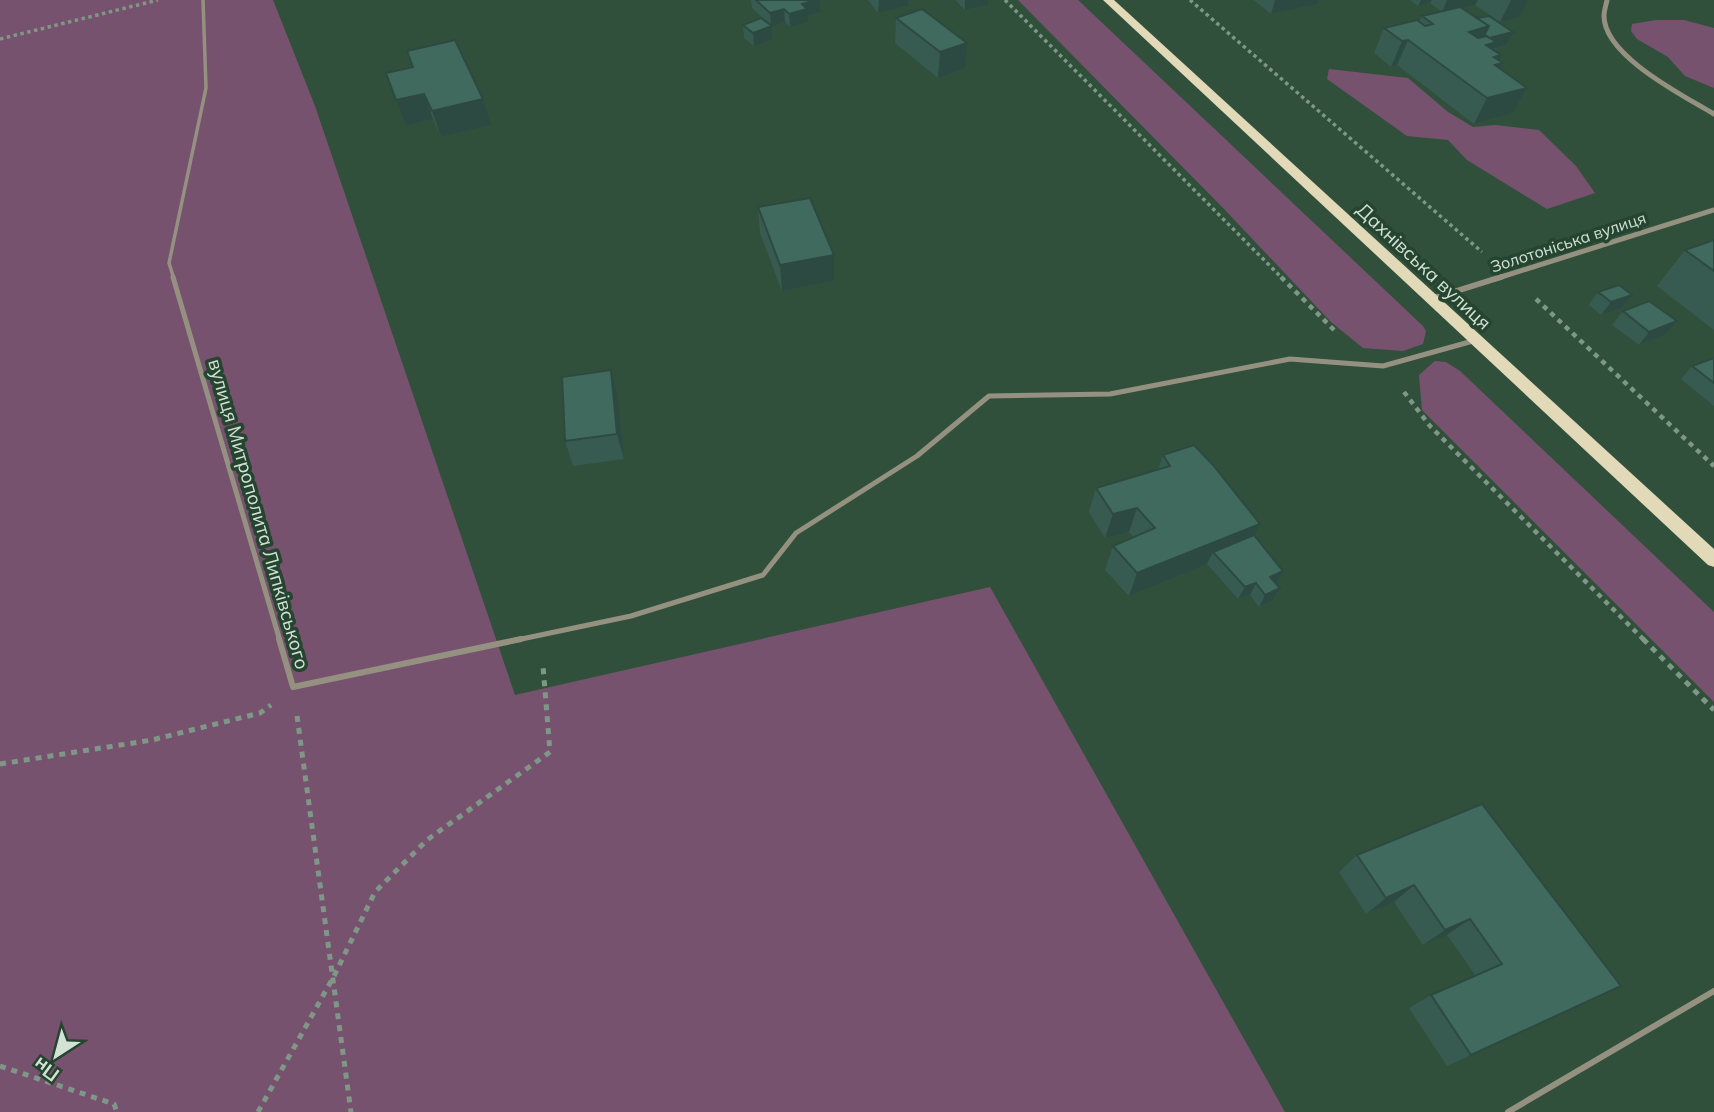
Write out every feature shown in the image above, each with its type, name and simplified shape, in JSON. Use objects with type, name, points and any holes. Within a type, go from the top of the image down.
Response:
[{"type":"main road","name":"Дахнівська вулиця","points":[[1108,0],[1714,560]]},
{"type":"street","points":[[1607,0],[1606,33],[1630,61],[1714,114]]},
{"type":"street","name":"Золотоніська вулиця","points":[[1431,299],[1714,210]]},
{"type":"lane","name":"вулиця Митрополита Липківського","points":[[203,0],[206,88],[169,264],[293,687],[631,616],[763,575],[796,533],[917,456],[989,396],[1110,394],[1290,359],[1383,366],[1475,340]]},
{"type":"lane","points":[[1508,1112],[1714,990]]},
{"type":"path","points":[[0,40],[158,0]]},
{"type":"path","points":[[1189,0],[1510,275],[1714,466]]},
{"type":"path","points":[[258,1112],[334,976],[375,892],[427,840],[551,752],[542,675],[546,633]]},
{"type":"path","points":[[0,764],[152,740],[260,713],[293,687]]},
{"type":"path","points":[[293,687],[351,1112]]},
{"type":"path","points":[[0,1066],[114,1104],[117,1112]]},
{"type":"shaded area","points":[[0,0],[273,0],[315,106],[515,695],[990,587],[1285,1112],[0,1112]]},
{"type":"shaded area","points":[[1018,0],[1078,0],[1423,326],[1426,331],[1423,344],[1403,351],[1363,348],[1331,322]]},
{"type":"shaded area","points":[[1656,20],[1684,20],[1714,28],[1714,88],[1685,76],[1668,57],[1637,39],[1631,31],[1632,24]]},
{"type":"shaded area","points":[[1329,69],[1408,78],[1448,112],[1473,127],[1495,125],[1539,130],[1576,166],[1595,193],[1547,209],[1467,160],[1448,140],[1407,136],[1327,79]]},
{"type":"shaded area","points":[[1435,361],[1446,362],[1460,371],[1714,612],[1714,702],[1422,410],[1419,375]]},
{"type":"building","points":[[756,0],[816,0],[802,4],[807,9],[789,14],[784,9],[770,13]]},
{"type":"building","points":[[1460,7],[1489,26],[1469,32],[1478,38],[1487,36],[1496,42],[1486,45],[1501,55],[1494,57],[1503,63],[1495,65],[1527,88],[1487,98],[1408,40],[1402,41],[1384,28],[1417,20],[1425,26],[1433,24],[1422,16]]},
{"type":"building","points":[[922,9],[967,43],[940,52],[896,18]]},
{"type":"building","points":[[1489,16],[1513,32],[1489,38],[1484,36],[1489,26],[1477,18]]},
{"type":"building","points":[[761,18],[772,26],[753,33],[743,25]]},
{"type":"building","points":[[455,40],[483,99],[432,111],[424,94],[396,100],[386,73],[413,67],[407,51]]},
{"type":"building","points":[[810,198],[834,255],[780,265],[758,207]]},
{"type":"building","points":[[1714,240],[1714,271],[1685,250]]},
{"type":"building","points":[[1619,285],[1632,295],[1611,302],[1598,292]]},
{"type":"building","points":[[1649,301],[1677,321],[1649,332],[1623,311]]},
{"type":"building","points":[[1714,358],[1714,383],[1692,366]]},
{"type":"building","points":[[611,370],[617,434],[565,441],[562,377]]},
{"type":"building","points":[[1194,445],[1260,524],[1137,573],[1113,546],[1155,528],[1137,508],[1113,514],[1096,488],[1170,466],[1163,455]]},
{"type":"building","points":[[1254,535],[1283,571],[1270,577],[1280,588],[1265,595],[1256,583],[1245,587],[1213,552]]},
{"type":"building","points":[[1482,804],[1621,986],[1471,1055],[1431,995],[1502,964],[1470,919],[1445,930],[1414,885],[1386,898],[1357,855]]}]
